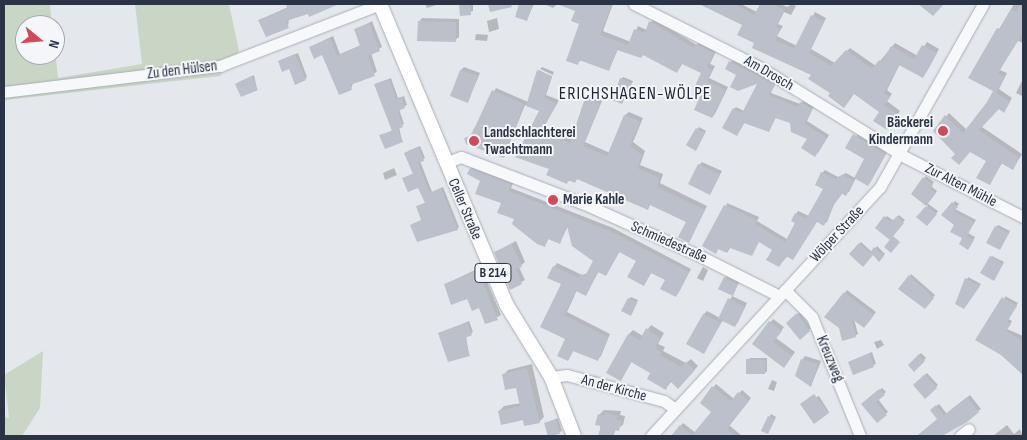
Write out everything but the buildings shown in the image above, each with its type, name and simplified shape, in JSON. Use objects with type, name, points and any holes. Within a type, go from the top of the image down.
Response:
[{"type":"main road","name":"Celler Straße","points":[[381,4],[445,163],[506,304],[551,377],[574,436]]},
{"type":"street","name":"Zu den Hülsen","points":[[4,92],[220,66],[381,4]]},
{"type":"street","name":"Am Drosch","points":[[634,4],[763,69],[899,153]]},
{"type":"street","name":"Wölper Straße","points":[[652,436],[870,198],[899,153],[934,85],[983,4]]},
{"type":"street","name":"Zur Alten Mühle","points":[[899,153],[1023,217]]},
{"type":"street","name":"Schmiedestraße","points":[[445,163],[461,157],[573,200],[782,293]]},
{"type":"street","name":"Kreuzweg","points":[[782,293],[812,317],[860,436]]},
{"type":"street","name":"An der Kirche","points":[[551,377],[567,375],[664,401],[675,409]]},
{"type":"green space","points":[[4,4],[50,4],[51,15],[15,15],[15,65],[57,65],[58,78],[142,64],[135,4],[229,4],[239,51],[220,76],[4,100]]},
{"type":"green space","points":[[43,351],[40,408],[22,436],[4,436],[4,417],[9,418],[4,375]]},
{"type":"place","name":"Bäckerei Kindermann","points":[[943,131]]},
{"type":"place","name":"Landschlachterei Twachtmann","points":[[474,141]]},
{"type":"place","name":"Marie Kahle","points":[[553,200]]},
{"type":"district","name":"ERICHSHAGEN-WÖLPE","points":[[635,94]]}]
